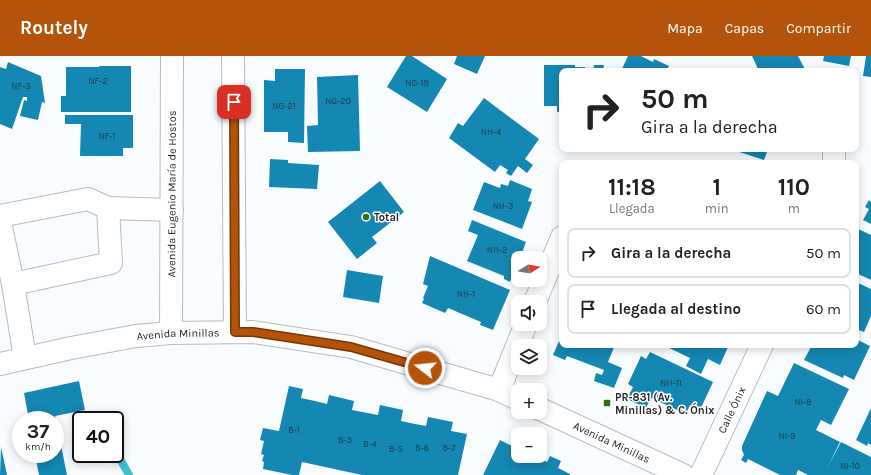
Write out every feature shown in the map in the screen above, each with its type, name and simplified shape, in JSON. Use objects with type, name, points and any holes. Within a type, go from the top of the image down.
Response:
[{"type":"street","name":"Avenida Eugenio María de Hostos","points":[[171,333],[172,56]]},
{"type":"street","points":[[233,56],[235,332]]},
{"type":"street","points":[[0,216],[88,199],[108,208],[172,210]]},
{"type":"street","points":[[13,284],[111,263],[108,208]]},
{"type":"street","points":[[0,222],[13,284],[25,358]]},
{"type":"street","points":[[538,295],[559,244]]},
{"type":"street","points":[[509,394],[524,331]]},
{"type":"street","name":"Avenida Minillas","points":[[0,364],[71,348],[136,336],[171,333],[253,332],[351,347],[509,394]]},
{"type":"street","name":"Calle Ónix","points":[[701,475],[761,348]]},
{"type":"street","name":"Avenida Minillas","points":[[547,412],[683,475]]},
{"type":"building","points":[[406,56],[412,56],[447,79],[427,112],[387,87]]},
{"type":"building","points":[[457,56],[485,56],[477,74],[454,64]]},
{"type":"building","points":[[628,56],[641,56],[653,62],[654,59],[669,66],[668,68],[622,68]]},
{"type":"building","points":[[752,56],[798,56],[804,68],[758,68]]},
{"type":"building","points":[[824,56],[851,56],[849,66],[823,61]]},
{"type":"building","points":[[866,56],[871,56],[871,77],[863,76]]},
{"type":"building","points":[[8,62],[41,76],[45,103],[42,102],[38,120],[20,116],[24,100],[27,101],[27,97],[23,97],[12,129],[0,124],[0,67],[6,69]]},
{"type":"building","points":[[544,65],[575,65],[575,67],[585,67],[559,68],[559,112],[557,112],[557,106],[544,106]]},
{"type":"building","points":[[594,65],[604,65],[604,68],[594,68]]},
{"type":"building","points":[[131,66],[131,112],[61,112],[61,96],[66,96],[66,67]]},
{"type":"building","points":[[275,69],[305,69],[304,143],[288,142],[288,132],[264,132],[264,80],[275,81]]},
{"type":"building","points":[[358,75],[360,151],[308,152],[307,126],[318,125],[317,77]]},
{"type":"building","points":[[484,98],[539,139],[525,159],[533,165],[527,173],[518,166],[511,176],[506,173],[508,170],[500,165],[495,172],[449,138],[458,123],[463,126]]},
{"type":"building","points":[[65,115],[133,115],[133,148],[123,148],[123,156],[80,156],[81,124],[65,124]]},
{"type":"building","points":[[739,152],[767,152],[764,160]]},
{"type":"building","points":[[270,159],[288,160],[288,163],[319,165],[317,189],[269,187]]},
{"type":"building","points":[[510,180],[532,189],[528,201],[532,202],[522,229],[473,210],[484,182],[500,188],[501,184],[508,186]]},
{"type":"building","name":"Total","points":[[380,181],[404,212],[372,237],[377,243],[357,259],[328,222]]},
{"type":"building","points":[[869,200],[871,202],[871,224],[863,220],[869,209],[865,207]]},
{"type":"building","points":[[472,220],[526,242],[523,251],[511,251],[510,282],[504,279],[504,276],[467,261],[478,235],[468,231]]},
{"type":"building","points":[[859,229],[871,235],[871,280],[859,274]]},
{"type":"building","points":[[430,256],[510,290],[493,330],[480,325],[481,322],[448,308],[445,313],[422,303],[428,286],[423,284]]},
{"type":"building","points":[[347,270],[383,276],[379,303],[343,297]]},
{"type":"building","points":[[859,283],[871,289],[871,316],[864,332],[859,330]]},
{"type":"building","points":[[859,340],[870,346],[854,380],[844,375],[843,378],[804,360],[810,348],[859,348]]},
{"type":"building","points":[[559,341],[559,348],[614,348],[608,362],[622,368],[614,388],[594,381],[596,373],[602,375],[604,370],[567,356],[565,360],[553,355]]},
{"type":"building","points":[[669,348],[728,348],[720,365],[708,359],[701,374],[686,366],[690,358]]},
{"type":"building","points":[[650,352],[713,382],[700,410],[690,405],[686,414],[651,398],[646,408],[627,399],[633,387],[628,384],[641,356],[646,359]]},
{"type":"building","points":[[794,363],[849,389],[831,425],[821,420],[816,430],[840,442],[828,466],[841,442],[871,457],[871,475],[808,475],[798,470],[796,475],[780,475],[748,459],[746,463],[741,460],[744,455],[742,446],[767,391],[778,396]]},
{"type":"building","points":[[79,381],[85,410],[72,411],[72,413],[64,414],[64,411],[27,411],[24,393]]},
{"type":"building","points":[[289,386],[303,389],[301,398],[327,404],[329,395],[354,401],[352,410],[378,415],[380,405],[403,410],[401,421],[426,426],[428,417],[453,422],[451,431],[467,434],[458,475],[362,475],[302,462],[299,475],[263,469],[264,462],[262,461],[264,455],[261,454],[264,441],[260,440],[263,428],[279,431]]},
{"type":"building","points":[[871,408],[871,445],[868,443],[867,446],[856,440]]},
{"type":"building","points":[[500,440],[511,446],[511,463],[547,463],[550,456],[561,461],[558,468],[570,474],[570,475],[483,475]]},
{"type":"building","points":[[1,447],[7,475],[0,475]]},
{"type":"building","points":[[64,460],[67,475],[39,475],[37,463],[64,463]]},
{"type":"waterway","points":[[122,463],[129,475]]},
{"type":"place","name":"Total","points":[[366,217]]},
{"type":"place","name":"PR-831 (Av. Minillas) & C. Ónix","points":[[607,403]]},
{"type":"route","points":[[234,102],[235,332],[253,332],[351,347],[425,368]]}]
